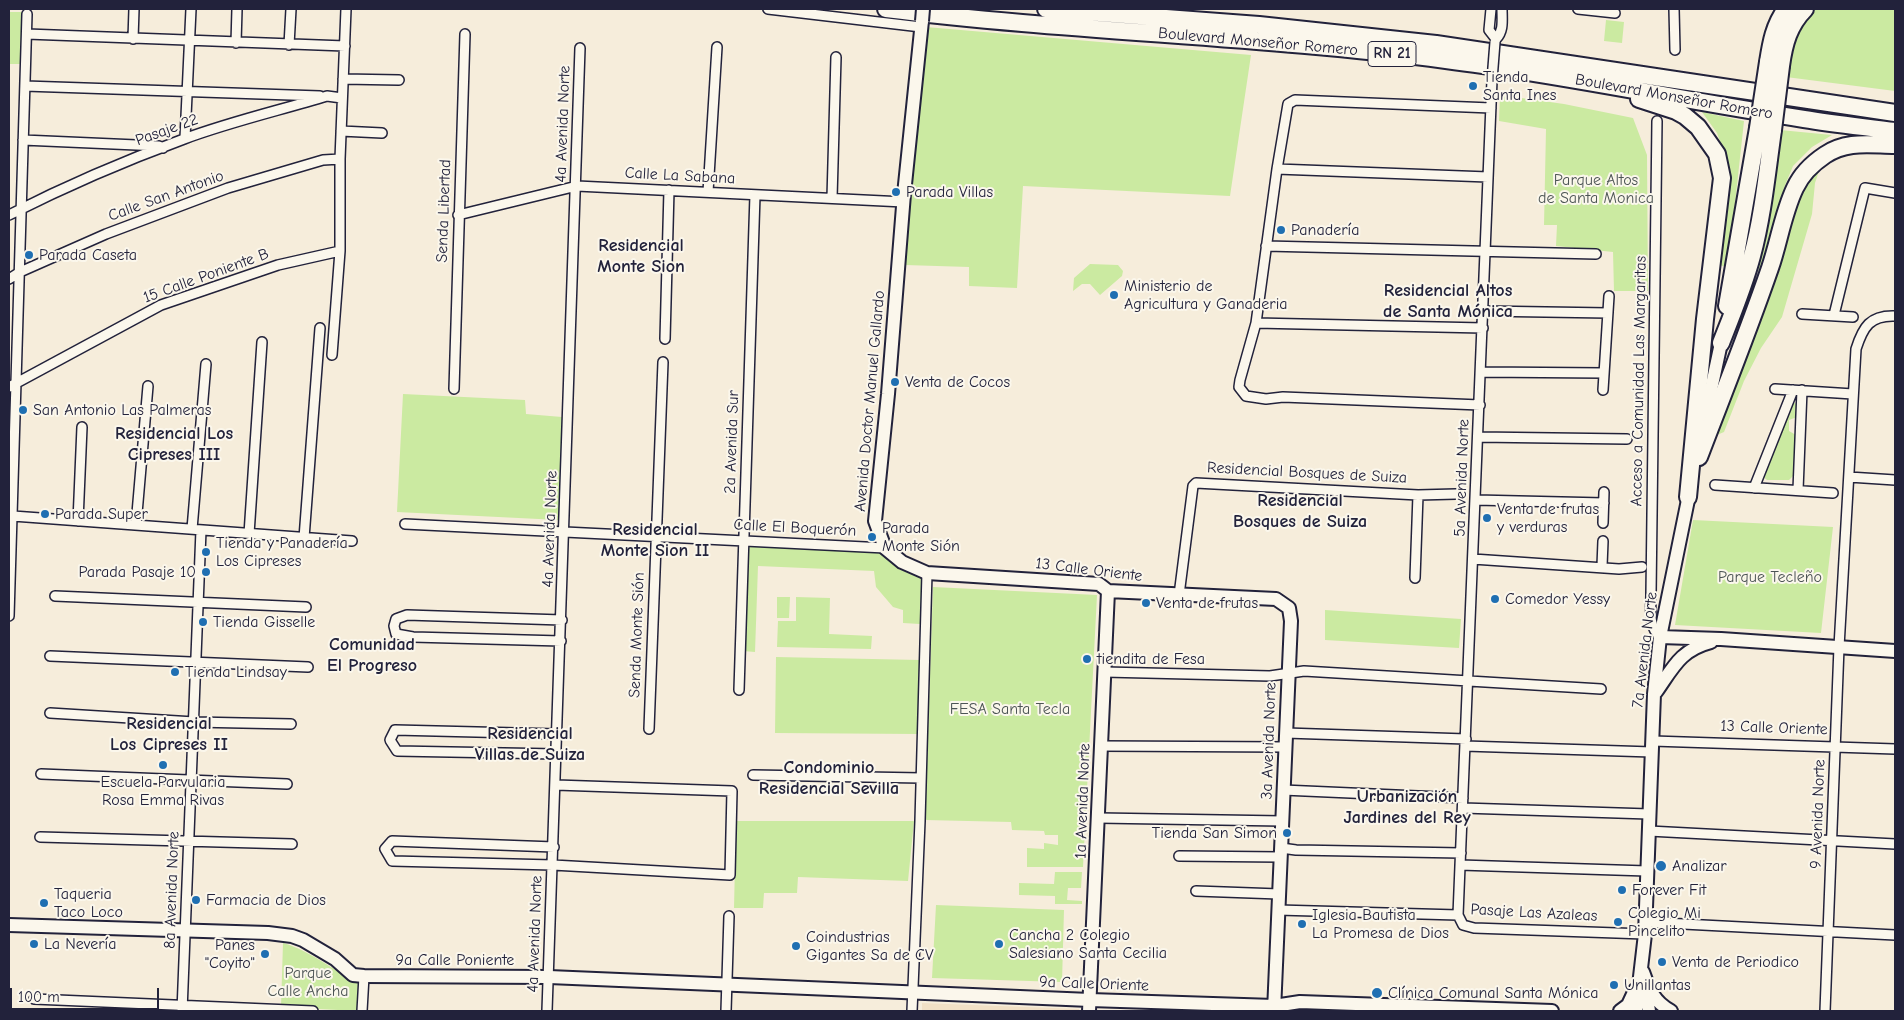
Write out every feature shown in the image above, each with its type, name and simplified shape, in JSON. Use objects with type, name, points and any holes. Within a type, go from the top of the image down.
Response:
[{"type":"highway","name":"Boulevard Monseñor Romero","points":[[886,9],[1072,28],[1347,48],[1582,80],[1803,119],[1895,131]]},
{"type":"highway","name":"Boulevard Monseñor Romero","points":[[1046,9],[1250,24],[1418,41],[1895,113]]},
{"type":"highway","points":[[1720,343],[1765,129],[1774,64],[1772,38],[1779,18],[1786,9]]},
{"type":"highway","points":[[1774,64],[1792,24],[1805,9]]},
{"type":"highway","points":[[1582,80],[1686,116],[1704,134],[1714,148],[1719,160],[1722,185],[1705,319],[1688,497]]},
{"type":"highway","points":[[1828,104],[1895,104]]},
{"type":"highway","points":[[1695,466],[1771,266],[1788,203],[1795,186],[1812,165],[1837,148],[1849,144],[1895,145]]},
{"type":"main road","name":"Avenida Doctor Manuel Gallardo","points":[[885,548],[875,521],[922,19]]},
{"type":"main road","name":"7a Avenida Norte","points":[[1636,1011],[1645,928],[1654,694],[1660,637],[1720,343]]},
{"type":"main road","points":[[885,548],[902,562],[927,573]]},
{"type":"main road","name":"13 Calle Oriente","points":[[927,573],[1099,584],[1108,591],[1276,600]]},
{"type":"main road","name":"1a Avenida Norte","points":[[1089,1006],[1108,591]]},
{"type":"main road","name":"3a Avenida Norte","points":[[1274,1009],[1291,622],[1289,608],[1276,600]]},
{"type":"main road","points":[[1660,637],[1721,639],[1895,651]]},
{"type":"main road","points":[[1654,694],[1681,657],[1688,651],[1701,644],[1721,639]]},
{"type":"main road","name":"9a Calle Poniente","points":[[9,925],[268,933],[292,936],[308,942],[335,959],[353,975],[364,976],[549,977],[912,992]]},
{"type":"main road","name":"7a Avenida Norte","points":[[1641,966],[1649,1011]]},
{"type":"main road","points":[[1620,1011],[1632,999],[1641,966]]},
{"type":"main road","points":[[1641,966],[1652,994],[1665,1008],[1671,1011]]},
{"type":"main road","name":"9a Calle Oriente","points":[[912,992],[1089,1006],[1295,1011]]},
{"type":"main road","name":"9a Calle Oriente","points":[[1274,1009],[1300,1002],[1552,1011]]},
{"type":"street","points":[[133,39],[134,9]]},
{"type":"street","points":[[185,138],[191,9]]},
{"type":"street","points":[[236,43],[238,9]]},
{"type":"street","points":[[289,45],[290,9]]},
{"type":"street","points":[[332,355],[340,251],[340,159],[346,9]]},
{"type":"street","points":[[768,9],[922,19]]},
{"type":"street","name":"5a Avenida Norte","points":[[1458,915],[1495,41],[1489,30],[1491,9]]},
{"type":"street","name":"5a Avenida Norte","points":[[1495,41],[1502,30],[1502,9]]},
{"type":"street","points":[[1578,9],[1615,13]]},
{"type":"street","points":[[1674,9],[1675,50]]},
{"type":"street","points":[[9,616],[13,384],[20,272],[27,14]]},
{"type":"street","points":[[27,34],[345,46]]},
{"type":"street","name":"Senda Libertad","points":[[454,389],[465,34]]},
{"type":"street","points":[[708,192],[717,47]]},
{"type":"street","name":"4a Avenida Norte","points":[[547,1011],[577,186],[580,48]]},
{"type":"street","points":[[832,198],[836,57]]},
{"type":"street","points":[[343,79],[398,80]]},
{"type":"street","points":[[25,86],[327,96]]},
{"type":"street","name":"Pasaje 22","points":[[9,214],[123,162],[185,138],[327,96],[342,98]]},
{"type":"street","points":[[1480,405],[1283,397],[1266,399],[1246,396],[1239,387],[1256,323],[1288,104],[1295,100],[1491,108]]},
{"type":"street","name":"Acceso a Comunidad Las Margaritas","points":[[1657,121],[1651,624],[1653,630],[1660,637]]},
{"type":"street","points":[[341,131],[382,133]]},
{"type":"street","points":[[23,140],[159,146],[163,148]]},
{"type":"street","name":"Calle San Antonio","points":[[9,279],[20,272],[106,234],[228,188],[323,160],[340,159]]},
{"type":"street","points":[[1277,169],[1488,177]]},
{"type":"street","name":"Calle La Sabana","points":[[458,215],[577,186],[904,202]]},
{"type":"street","points":[[1834,315],[1865,188],[1895,193]]},
{"type":"street","points":[[665,339],[669,190]]},
{"type":"street","name":"2a Avenida Sur","points":[[739,690],[755,195]]},
{"type":"street","points":[[1266,246],[1485,253],[1596,254]]},
{"type":"street","name":"15 Calle Poniente B","points":[[13,384],[161,305],[278,265],[340,251]]},
{"type":"street","points":[[1603,390],[1609,296]]},
{"type":"street","points":[[1483,311],[1608,313]]},
{"type":"street","points":[[1802,314],[1853,317]]},
{"type":"street","name":"9 Avenida Norte","points":[[1825,1011],[1839,647],[1856,349],[1860,335],[1868,323],[1879,317],[1895,316]]},
{"type":"street","points":[[1256,323],[1483,328]]},
{"type":"street","points":[[304,538],[320,328]]},
{"type":"street","points":[[249,534],[262,342]]},
{"type":"street","name":"Senda Monte Sión","points":[[649,730],[663,362]]},
{"type":"street","name":"8a Avenida Norte","points":[[182,1009],[199,603],[197,530],[206,364]]},
{"type":"street","points":[[1481,372],[1604,373]]},
{"type":"street","points":[[136,525],[148,386]]},
{"type":"street","points":[[1775,389],[1853,394]]},
{"type":"street","points":[[1754,488],[1798,390]]},
{"type":"street","points":[[1798,390],[1798,490]]},
{"type":"street","points":[[78,521],[82,427]]},
{"type":"street","points":[[1478,437],[1627,439]]},
{"type":"street","points":[[1849,478],[1895,480]]},
{"type":"street","name":"Residencial Bosques de Suiza","points":[[1179,595],[1193,486],[1196,483],[1418,495],[1415,578]]},
{"type":"street","points":[[1715,485],[1833,493]]},
{"type":"street","points":[[1603,523],[1604,492]]},
{"type":"street","points":[[1418,495],[1456,494]]},
{"type":"street","points":[[1476,500],[1604,503]]},
{"type":"street","points":[[11,517],[352,541]]},
{"type":"street","name":"Calle El Boquerón","points":[[405,524],[885,548]]},
{"type":"street","points":[[1602,566],[1603,541]]},
{"type":"street","points":[[1473,559],[1602,566],[1619,569],[1642,567]]},
{"type":"street","points":[[912,1011],[927,573]]},
{"type":"street","points":[[55,596],[306,607]]},
{"type":"street","points":[[561,641],[413,637],[396,634],[394,626],[396,619],[407,615],[562,620]]},
{"type":"street","points":[[50,656],[308,667]]},
{"type":"street","points":[[1104,672],[1270,676],[1304,671],[1601,688]]},
{"type":"street","points":[[50,713],[194,722],[291,724]]},
{"type":"street","points":[[557,754],[397,751],[390,740],[395,730],[558,734]]},
{"type":"street","name":"13 Calle Oriente","points":[[1286,733],[1465,742],[1652,746],[1836,746],[1895,749]]},
{"type":"street","points":[[1102,746],[1285,746]]},
{"type":"street","points":[[41,774],[288,784]]},
{"type":"street","points":[[753,775],[921,778]]},
{"type":"street","points":[[554,847],[392,841],[385,849],[392,862],[553,865],[730,875],[732,791],[556,785]]},
{"type":"street","points":[[1283,790],[1463,798]]},
{"type":"street","points":[[1463,808],[1650,814]]},
{"type":"street","points":[[1099,818],[1282,821]]},
{"type":"street","points":[[1649,831],[1895,844]]},
{"type":"street","points":[[40,837],[292,844]]},
{"type":"street","points":[[1179,856],[1280,853],[1461,853]]},
{"type":"street","points":[[1460,864],[1647,871]]},
{"type":"street","points":[[1196,891],[1279,894]]},
{"type":"street","name":"Pasaje Las Azaleas","points":[[1278,910],[1458,915],[1463,924],[1474,928],[1828,931],[1895,935]]},
{"type":"street","points":[[726,1011],[729,916]]},
{"type":"street","points":[[362,1011],[364,976]]},
{"type":"street","points":[[34,999],[182,1009],[313,1011]]},
{"type":"shaded area","points":[[922,1003],[1079,1009],[1079,1011],[922,1011]]},
{"type":"green space","points":[[1815,9],[1895,9],[1895,91],[1786,77],[1794,40],[1802,25]]},
{"type":"green space","points":[[9,12],[23,12],[21,64],[9,64]]},
{"type":"green space","points":[[1606,20],[1624,22],[1622,43],[1604,41]]},
{"type":"green space","points":[[926,27],[1251,55],[1230,196],[1023,186],[1017,288],[969,286],[969,267],[905,265]]},
{"type":"green space","name":"Parque Altos de Santa Monica","points":[[1500,95],[1564,104],[1633,118],[1647,155],[1648,291],[1614,291],[1613,252],[1556,246],[1557,225],[1544,225],[1546,129],[1499,121]]},
{"type":"green space","points":[[1702,112],[1744,121],[1728,268],[1720,265],[1729,179],[1727,161],[1717,133]]},
{"type":"green space","points":[[1780,130],[1832,135],[1812,147],[1793,166],[1784,188],[1757,279]]},
{"type":"green space","points":[[1820,168],[1815,183],[1812,214],[1782,317],[1761,348],[1744,381],[1724,432],[1712,437],[1803,186]]},
{"type":"green space","points":[[1090,264],[1118,265],[1123,271],[1122,276],[1100,295],[1090,284],[1082,284],[1073,291],[1074,278]]},
{"type":"green space","points":[[403,394],[525,400],[526,414],[562,417],[559,520],[397,512]]},
{"type":"green space","points":[[1792,402],[1797,404],[1797,417],[1789,420],[1789,431],[1796,435],[1794,475],[1789,480],[1767,480],[1762,476]]},
{"type":"green space","name":"Parque Tecleño","points":[[1693,520],[1833,527],[1821,633],[1675,625]]},
{"type":"green space","points":[[748,545],[882,552],[899,569],[923,579],[920,624],[903,623],[903,610],[893,607],[876,587],[874,571],[758,566],[755,652],[743,651]]},
{"type":"green space","name":"FESA Santa Tecla","points":[[933,587],[1097,595],[1083,867],[1027,867],[1027,848],[1044,849],[1044,843],[1058,845],[1058,835],[1045,835],[1044,831],[1012,830],[1011,822],[925,820]]},
{"type":"green space","points":[[777,597],[790,597],[789,618],[777,618]]},
{"type":"green space","points":[[796,597],[830,598],[829,634],[872,636],[871,649],[777,647],[778,621],[796,621]]},
{"type":"green space","points":[[1325,610],[1461,619],[1459,648],[1325,640]]},
{"type":"green space","points":[[776,657],[920,660],[918,734],[775,733]]},
{"type":"green space","points":[[736,821],[914,821],[908,881],[798,877],[797,893],[764,893],[763,908],[734,908]]},
{"type":"green space","points":[[1055,872],[1082,872],[1081,888],[1068,888],[1067,900],[1082,901],[1082,904],[1055,904],[1055,896],[1019,895],[1019,883],[1054,884]]},
{"type":"green space","name":"Cancha 2 Colegio Salesiano Santa Cecilia","points":[[936,905],[1064,910],[1062,982],[932,978]]},
{"type":"green space","name":"Parque Calle Ancha","points":[[283,943],[303,951],[358,982],[357,1011],[281,1007]]},
{"type":"place","name":"Tienda Santa Ines","points":[[1473,86]]},
{"type":"place","name":"Parada Villas","points":[[896,192]]},
{"type":"place","name":"Panadería","points":[[1281,230]]},
{"type":"place","name":"Parada Caseta","points":[[29,255]]},
{"type":"place","name":"Ministerio de Agricultura y Ganaderia","points":[[1114,295]]},
{"type":"place","name":"Venta de Cocos","points":[[895,382]]},
{"type":"place","name":"San Antonio Las Palmeras","points":[[23,410]]},
{"type":"place","name":"Parada Super","points":[[45,514]]},
{"type":"place","name":"Venta de frutas y verduras","points":[[1487,518]]},
{"type":"place","name":"Parada Monte Sión","points":[[872,537]]},
{"type":"place","name":"Tienda y Panadería Los Cipreses","points":[[206,552]]},
{"type":"place","name":"Parada Pasaje 10","points":[[206,572]]},
{"type":"place","name":"Comedor Yessy","points":[[1495,599]]},
{"type":"place","name":"Venta de frutas","points":[[1146,603]]},
{"type":"place","name":"Tienda Gisselle","points":[[203,622]]},
{"type":"place","name":"tiendita de Fesa","points":[[1087,659]]},
{"type":"place","name":"Tienda Lindsay","points":[[175,672]]},
{"type":"place","name":"Escuela Parvularia Rosa Emma Rivas","points":[[163,765]]},
{"type":"place","name":"Tienda San Simon","points":[[1287,833]]},
{"type":"place","name":"Analizar","points":[[1661,866]]},
{"type":"place","name":"Forever Fit","points":[[1622,890]]},
{"type":"place","name":"Farmacia de Dios","points":[[196,900]]},
{"type":"place","name":"Taqueria Taco Loco","points":[[44,903]]},
{"type":"place","name":"Colegio Mi Pincelito","points":[[1618,922]]},
{"type":"place","name":"Iglesia Bautista La Promesa de Dios","points":[[1302,924]]},
{"type":"place","name":"La Nevería","points":[[34,944]]},
{"type":"place","name":"Cancha 2 Colegio Salesiano Santa Cecilia","points":[[999,944]]},
{"type":"place","name":"Coindustrias Gigantes Sa de CV","points":[[796,946]]},
{"type":"place","name":"Panes \"Coyito\"","points":[[265,954]]},
{"type":"place","name":"Venta de Periodico","points":[[1662,962]]},
{"type":"place","name":"Unillantas","points":[[1614,985]]},
{"type":"place","name":"Clínica Comunal Santa Mónica","points":[[1377,993]]},
{"type":"district","name":"Residencial Monte Sion","points":[[641,256]]},
{"type":"district","name":"Residencial Altos de Santa Mónica","points":[[1448,301]]},
{"type":"district","name":"Residencial Los Cipreses III","points":[[174,444]]},
{"type":"district","name":"Residencial Bosques de Suiza","points":[[1300,511]]},
{"type":"district","name":"Residencial Monte Sion II","points":[[655,540]]},
{"type":"district","name":"Comunidad El Progreso","points":[[372,655]]},
{"type":"district","name":"Residencial Los Cipreses II","points":[[169,734]]},
{"type":"district","name":"Residencial Villas de Suiza","points":[[530,744]]},
{"type":"district","name":"Condominio Residencial Sevilla","points":[[829,778]]},
{"type":"district","name":"Urbanización Jardines del Rey","points":[[1407,808]]}]
